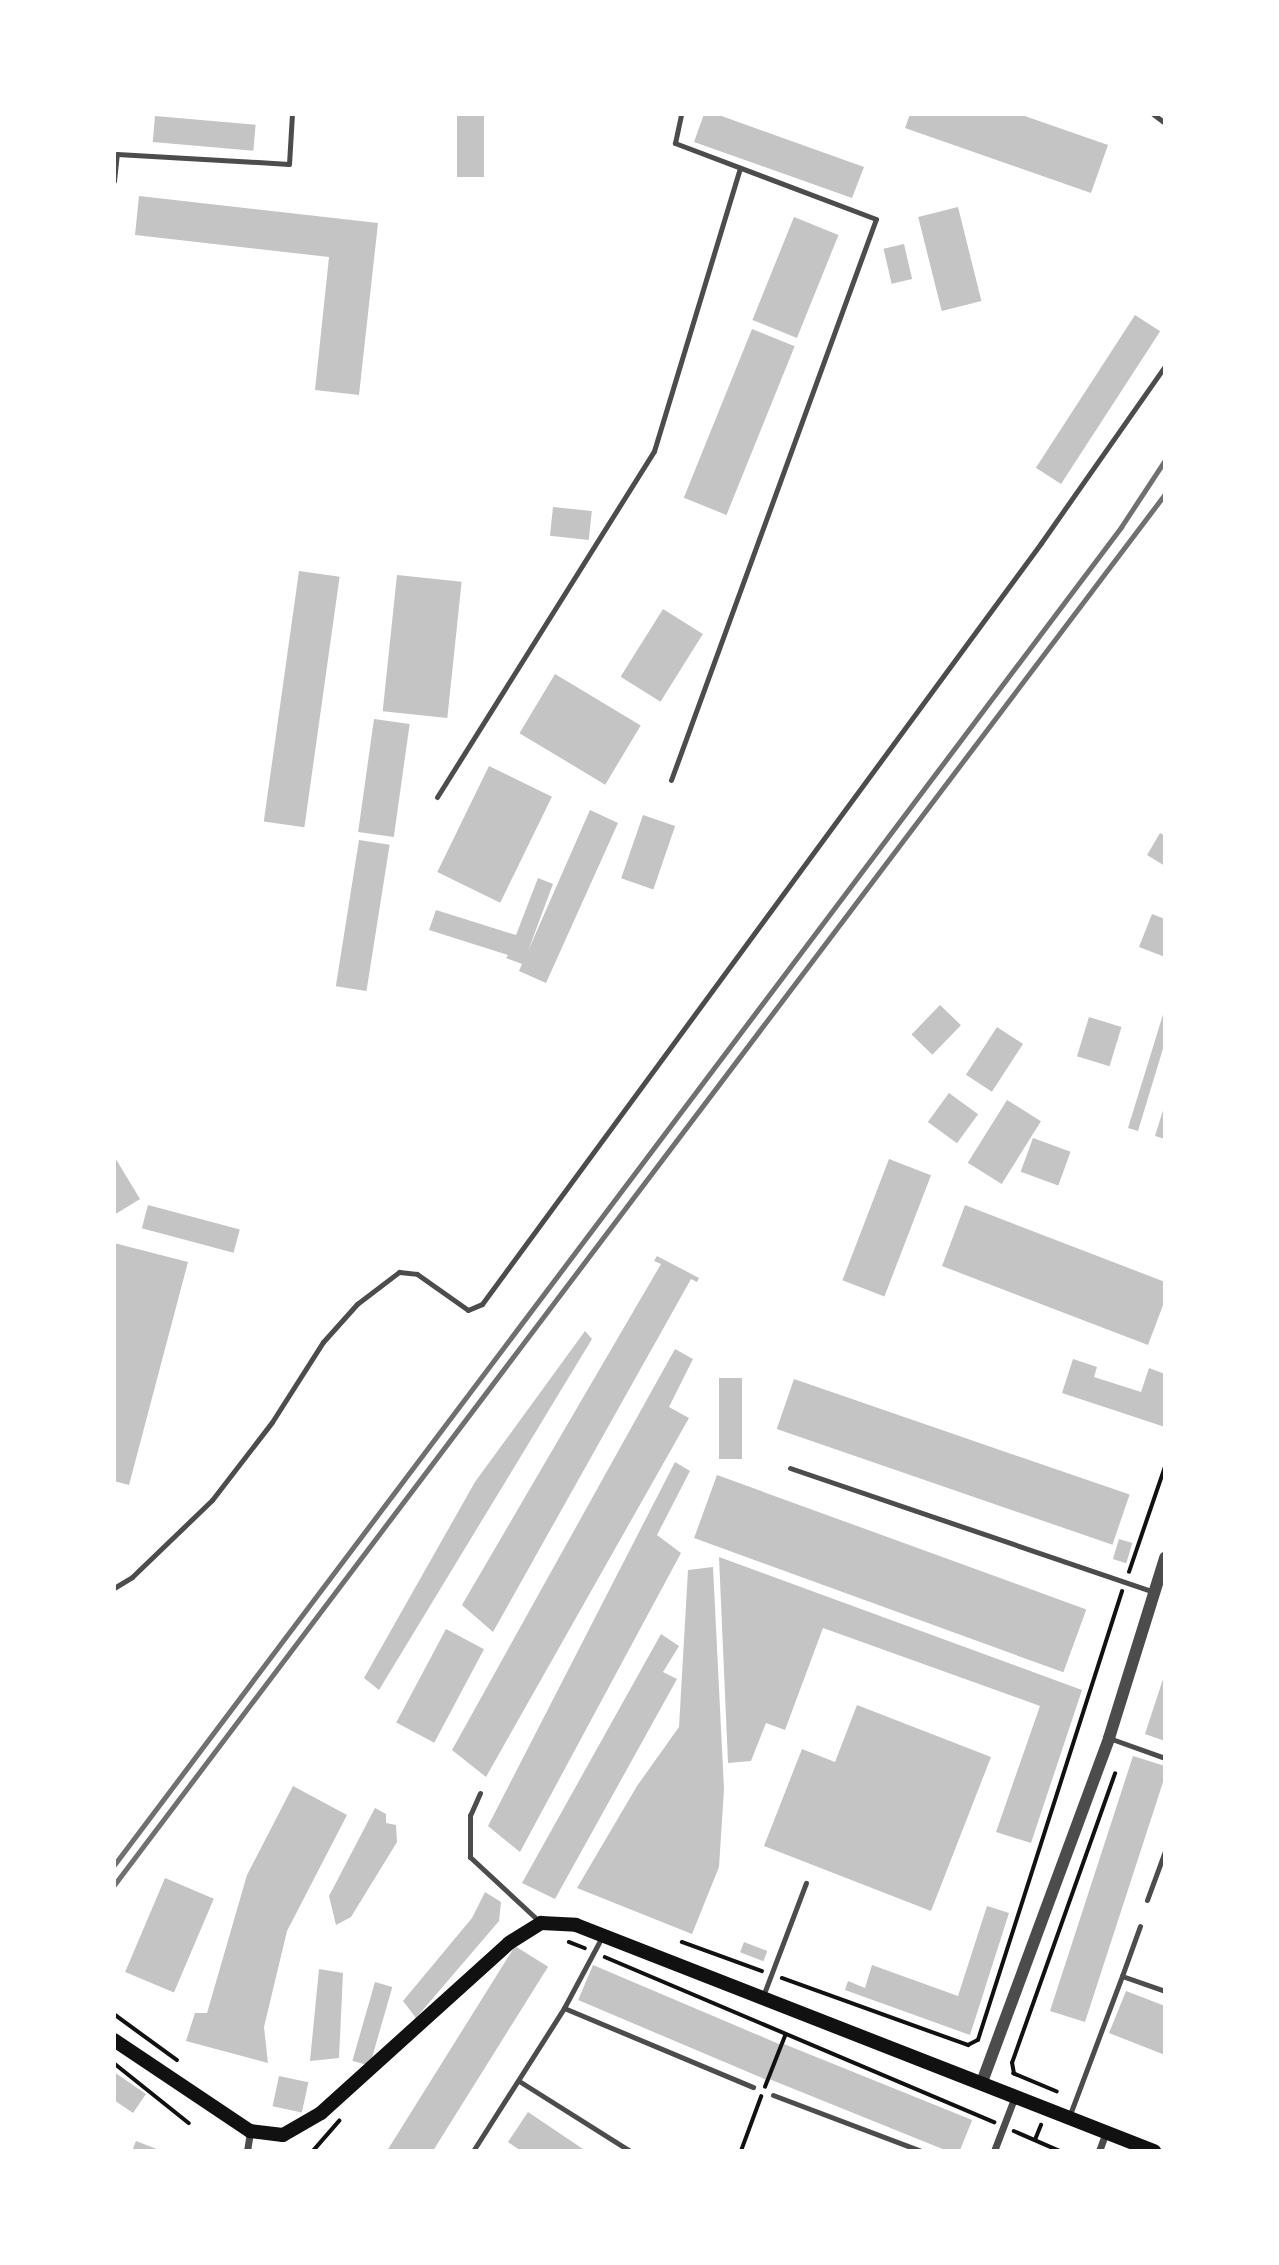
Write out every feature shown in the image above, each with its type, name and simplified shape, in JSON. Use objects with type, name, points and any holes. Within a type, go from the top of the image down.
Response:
[{"type":"main road","points":[[114,2040],[250,2131],[283,2134],[321,2113],[509,1943],[541,1923],[576,1925],[1154,2151]]},
{"type":"street","points":[[982,2082],[1109,1738],[1165,1558]]},
{"type":"street","points":[[994,2151],[1015,2095]]},
{"type":"street","points":[[247,2151],[250,2131]]},
{"type":"street","points":[[1099,2151],[1106,2132]]},
{"type":"lane","points":[[114,181],[117,154],[289,164],[292,114]]},
{"type":"lane","points":[[671,780],[876,219],[675,144],[681,114]]},
{"type":"lane","points":[[1153,114],[1165,123]]},
{"type":"lane","points":[[1165,134],[1165,191]]},
{"type":"lane","points":[[437,797],[654,451],[740,168]]},
{"type":"lane","points":[[114,1588],[132,1577],[212,1500],[272,1422],[323,1342],[358,1304],[399,1272],[417,1274],[468,1310],[482,1304],[1041,543],[1165,366]]},
{"type":"lane","points":[[790,1468],[1156,1592]]},
{"type":"lane","points":[[1109,1738],[1165,1758]]},
{"type":"lane","points":[[480,1793],[470,1815],[470,1857],[541,1923]]},
{"type":"lane","points":[[1147,1900],[1165,1850]]},
{"type":"lane","points":[[762,1998],[806,1883]]},
{"type":"lane","points":[[1069,2118],[1140,1926]]},
{"type":"lane","points":[[472,2151],[564,2008],[603,1935]]},
{"type":"lane","points":[[1122,1976],[1165,1992]]},
{"type":"lane","points":[[564,2008],[752,2087]]},
{"type":"lane","points":[[519,2081],[631,2151]]},
{"type":"lane","points":[[773,2095],[921,2151]]},
{"type":"path","points":[[682,1942],[968,2045],[978,2040],[1165,1466]]},
{"type":"path","points":[[1057,2092],[1014,2074],[1012,2063],[1125,1744]]},
{"type":"path","points":[[114,2014],[177,2060]]},
{"type":"path","points":[[741,2151],[785,2036]]},
{"type":"path","points":[[114,2063],[189,2123]]},
{"type":"path","points":[[1035,2140],[1042,2123]]},
{"type":"building","points":[[457,114],[484,114],[484,177],[457,177]]},
{"type":"building","points":[[704,114],[716,114],[864,167],[852,198],[694,142]]},
{"type":"building","points":[[910,114],[1019,114],[1108,145],[1091,193],[905,128]]},
{"type":"building","points":[[155,116],[256,125],[253,151],[153,142]]},
{"type":"building","points":[[139,196],[378,223],[359,395],[315,390],[329,257],[135,235]]},
{"type":"building","points":[[958,207],[981,301],[942,311],[918,217]]},
{"type":"building","points":[[794,217],[839,235],[797,338],[752,320]]},
{"type":"building","points":[[904,244],[912,279],[892,284],[884,249]]},
{"type":"building","points":[[1135,315],[1160,331],[1061,484],[1036,468]]},
{"type":"building","points":[[752,329],[795,346],[726,515],[684,498]]},
{"type":"building","points":[[553,507],[592,511],[589,540],[550,536]]},
{"type":"building","points":[[299,571],[340,577],[304,827],[264,822]]},
{"type":"building","points":[[397,575],[462,582],[447,718],[383,711]]},
{"type":"building","points":[[663,609],[703,634],[660,702],[621,677]]},
{"type":"building","points":[[555,674],[641,726],[605,785],[519,733]]},
{"type":"building","points":[[374,719],[410,724],[394,837],[358,832]]},
{"type":"building","points":[[489,766],[552,797],[500,903],[437,872]]},
{"type":"building","points":[[590,810],[618,823],[546,983],[519,971],[522,964],[506,958],[508,955],[429,930],[436,910],[516,935],[538,878],[553,884],[528,951]]},
{"type":"building","points":[[643,815],[675,826],[653,889],[621,878]]},
{"type":"building","points":[[1160,833],[1165,836],[1165,866],[1147,855]]},
{"type":"building","points":[[359,840],[390,845],[366,991],[336,986]]},
{"type":"building","points":[[1152,914],[1165,919],[1165,957],[1139,947]]},
{"type":"building","points":[[940,1005],[961,1025],[932,1055],[912,1034]]},
{"type":"building","points":[[1165,1008],[1165,1042],[1138,1131],[1128,1128]]},
{"type":"building","points":[[1089,1017],[1122,1027],[1110,1066],[1077,1056]]},
{"type":"building","points":[[997,1027],[1023,1044],[992,1092],[966,1075]]},
{"type":"building","points":[[949,1093],[978,1114],[957,1143],[928,1122]]},
{"type":"building","points":[[1007,1100],[1041,1121],[1002,1184],[968,1163]]},
{"type":"building","points":[[1165,1104],[1165,1139],[1155,1136]]},
{"type":"building","points":[[1033,1138],[1071,1152],[1058,1186],[1021,1172]]},
{"type":"building","points":[[114,1156],[140,1199],[114,1215]]},
{"type":"building","points":[[889,1159],[931,1175],[884,1296],[842,1280]]},
{"type":"building","points":[[148,1205],[240,1230],[234,1253],[142,1228]]},
{"type":"building","points":[[965,1205],[1165,1282],[1165,1300],[1148,1345],[942,1266]]},
{"type":"building","points":[[114,1243],[188,1262],[129,1485],[114,1481]]},
{"type":"building","points":[[657,1256],[699,1278],[697,1282],[691,1279],[493,1632],[462,1605],[661,1264],[654,1261]]},
{"type":"building","points":[[585,1331],[592,1339],[379,1690],[364,1678],[475,1482]]},
{"type":"building","points":[[675,1349],[693,1359],[669,1407],[689,1418],[486,1777],[452,1750]]},
{"type":"building","points":[[1073,1359],[1097,1367],[1094,1377],[1141,1392],[1149,1368],[1165,1374],[1165,1427],[1062,1393]]},
{"type":"building","points":[[719,1378],[742,1378],[742,1459],[719,1459]]},
{"type":"building","points":[[794,1379],[1130,1495],[1112,1545],[777,1429]]},
{"type":"building","points":[[675,1462],[690,1471],[657,1535],[681,1553],[520,1852],[488,1826]]},
{"type":"building","points":[[717,1475],[1086,1609],[1063,1672],[694,1538]]},
{"type":"building","points":[[1119,1539],[1132,1543],[1126,1563],[1113,1559]]},
{"type":"building","points":[[719,1557],[1082,1690],[1031,1843],[996,1832],[1040,1706],[823,1628],[785,1730],[766,1723],[751,1761],[728,1763]]},
{"type":"building","points":[[713,1567],[724,1789],[719,1867],[692,1934],[577,1888],[637,1786],[679,1727],[688,1570]]},
{"type":"building","points":[[446,1629],[484,1649],[434,1743],[396,1723]]},
{"type":"building","points":[[661,1634],[679,1646],[663,1672],[677,1679],[555,1899],[522,1883]]},
{"type":"building","points":[[1165,1673],[1165,1741],[1145,1734]]},
{"type":"building","points":[[857,1705],[991,1757],[931,1911],[764,1846],[802,1749],[835,1762]]},
{"type":"building","points":[[1133,1756],[1165,1766],[1165,1776],[1085,2022],[1050,2011]]},
{"type":"building","points":[[293,1786],[347,1815],[287,1931],[264,2027],[268,2063],[186,2041],[195,2013],[207,2013],[247,1875]]},
{"type":"building","points":[[375,1808],[386,1814],[386,1823],[396,1825],[397,1842],[351,1917],[336,1925],[329,1896]]},
{"type":"building","points":[[165,1878],[214,1899],[174,1993],[125,1972]]},
{"type":"building","points":[[485,1892],[501,1902],[499,1921],[416,2018],[403,2001],[472,1918]]},
{"type":"building","points":[[987,1906],[1009,1913],[970,2035],[845,1990],[848,1981],[865,1988],[872,1965],[958,1996]]},
{"type":"building","points":[[744,1942],[767,1951],[763,1961],[740,1952]]},
{"type":"building","points":[[515,1946],[548,1967],[433,2151],[387,2151]]},
{"type":"building","points":[[593,1965],[781,2045],[766,2080],[578,2000]]},
{"type":"building","points":[[319,1969],[343,1973],[339,2058],[310,2061]]},
{"type":"building","points":[[375,1982],[392,1987],[370,2066],[352,2061]]},
{"type":"building","points":[[1126,1991],[1165,2006],[1165,2055],[1109,2033]]},
{"type":"building","points":[[784,2044],[972,2120],[960,2151],[947,2151],[770,2079]]},
{"type":"building","points":[[114,2072],[146,2094],[133,2113],[114,2100]]},
{"type":"building","points":[[279,2076],[308,2082],[302,2113],[273,2106]]},
{"type":"building","points":[[528,2112],[586,2151],[521,2151],[508,2142]]},
{"type":"building","points":[[136,2141],[162,2151],[132,2151]]},
{"type":"railway","points":[[114,1865],[1121,527],[1165,460]]},
{"type":"railway","points":[[114,1885],[1165,494]]}]
